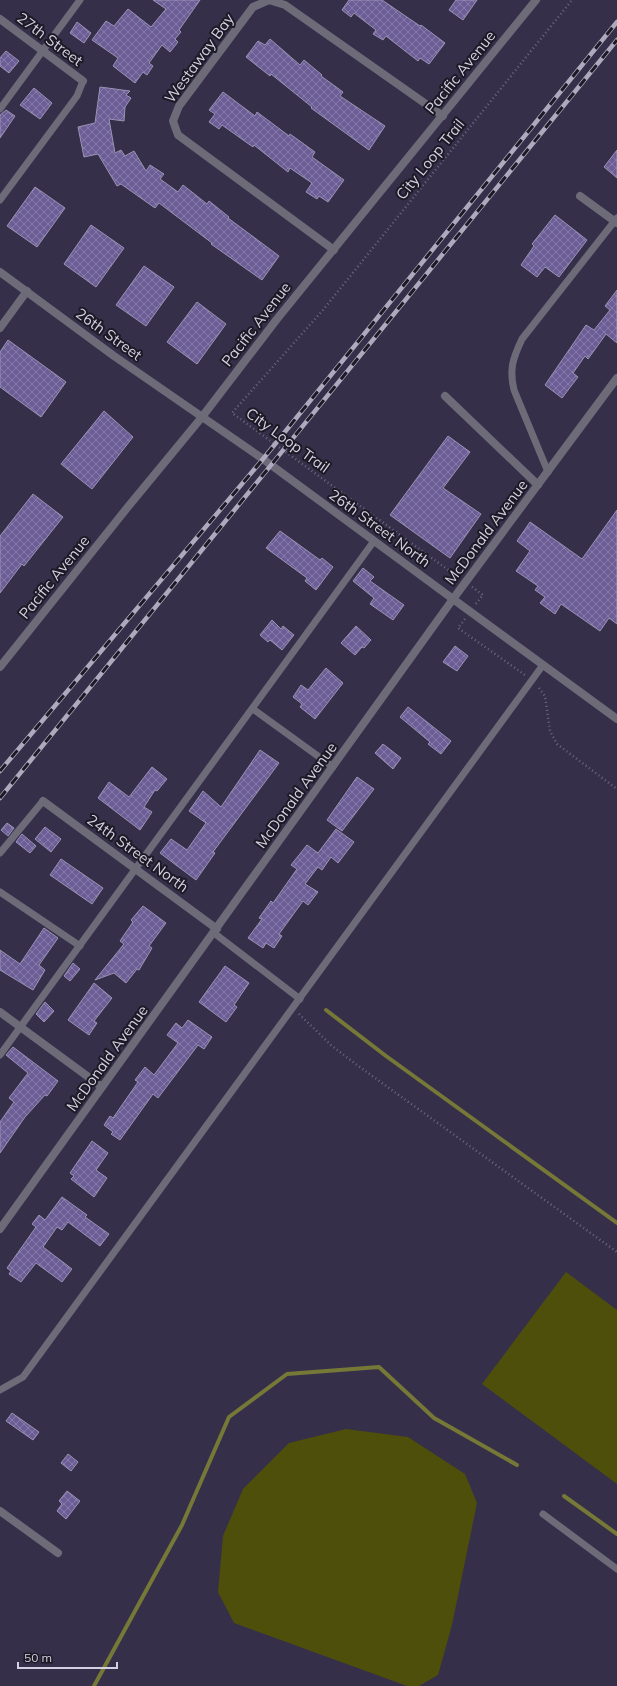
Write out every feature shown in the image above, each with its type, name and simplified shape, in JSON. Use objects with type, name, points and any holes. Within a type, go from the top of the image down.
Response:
[{"type":"street","name":"Westaway Bay","points":[[334,250],[178,135],[173,122],[179,106],[253,7],[269,0],[285,5],[443,116]]},
{"type":"street","name":"Pacific Avenue","points":[[0,667],[202,417],[278,319],[536,0]]},
{"type":"street","name":"27th Street","points":[[0,19],[44,50],[83,81]]},
{"type":"street","points":[[580,196],[616,221]]},
{"type":"street","name":"26th Street","points":[[0,272],[114,356],[202,417]]},
{"type":"street","points":[[0,328],[27,291]]},
{"type":"street","name":"McDonald Avenue","points":[[0,1229],[453,599],[617,378]]},
{"type":"street","points":[[446,396],[538,485]]},
{"type":"street","name":"26th Street North","points":[[202,417],[262,459],[617,719]]},
{"type":"street","name":"24th Street North","points":[[43,801],[136,869],[215,931]]},
{"type":"street","points":[[0,1012],[102,1087]]},
{"type":"street","points":[[0,1511],[58,1553]]},
{"type":"lane","points":[[0,109],[80,0]]},
{"type":"lane","points":[[0,200],[77,96],[83,81]]},
{"type":"lane","points":[[548,472],[514,390],[511,376],[514,356],[522,339],[616,221]]},
{"type":"lane","points":[[0,1055],[374,541]]},
{"type":"lane","points":[[0,1390],[24,1377],[533,681],[543,665]]},
{"type":"lane","points":[[253,709],[333,767]]},
{"type":"lane","points":[[0,853],[43,801]]},
{"type":"lane","points":[[0,892],[80,946]]},
{"type":"lane","points":[[215,931],[300,999]]},
{"type":"lane","points":[[543,1514],[617,1569]]},
{"type":"path","name":"City Loop Trail","points":[[572,0],[322,310],[232,413],[482,595],[458,628],[533,681],[545,696],[550,731],[557,744],[617,788]]},
{"type":"path","points":[[293,1008],[332,1046],[357,1065],[617,1252]]},
{"type":"shaded area","points":[[566,1272],[617,1310],[617,1484],[482,1384]]},
{"type":"shaded area","points":[[346,1429],[408,1437],[465,1474],[477,1503],[452,1625],[438,1675],[419,1686],[407,1686],[234,1623],[218,1592],[223,1536],[243,1489],[289,1443]]},
{"type":"building","points":[[153,0],[200,0],[179,30],[181,32],[175,39],[178,42],[170,52],[162,45],[149,63],[153,66],[147,75],[143,72],[135,83],[113,66],[118,58],[92,40],[106,21],[114,26],[128,9],[151,27],[166,9]]},
{"type":"building","points":[[349,0],[382,0],[420,26],[421,25],[445,43],[429,64],[420,58],[418,61],[386,36],[383,40],[373,34],[376,30],[354,13],[351,17],[342,10]]},
{"type":"building","points":[[456,0],[477,0],[463,20],[449,10]]},
{"type":"building","points":[[77,22],[91,33],[84,43],[70,33]]},
{"type":"building","points":[[270,39],[300,65],[304,60],[322,75],[321,76],[343,92],[340,96],[385,126],[369,150],[311,108],[312,107],[271,74],[270,76],[246,57],[258,41],[265,45]]},
{"type":"building","points":[[6,51],[19,61],[9,73],[0,66],[0,58]]},
{"type":"building","points":[[100,87],[130,91],[126,95],[131,98],[125,107],[124,121],[109,119],[115,153],[121,150],[125,156],[134,151],[146,171],[150,165],[164,174],[160,179],[178,192],[183,185],[207,204],[209,201],[229,217],[228,218],[279,256],[262,280],[211,244],[212,243],[159,203],[155,208],[121,184],[117,186],[98,154],[84,157],[78,127],[95,123]]},
{"type":"building","points":[[34,88],[52,103],[40,119],[20,105]]},
{"type":"building","points":[[223,92],[255,116],[257,112],[289,136],[290,134],[315,152],[312,157],[344,180],[328,202],[319,196],[317,199],[306,192],[312,183],[290,168],[288,172],[254,145],[253,147],[222,125],[219,129],[209,122],[215,114],[209,110]]},
{"type":"building","points":[[6,110],[15,116],[0,138],[0,115]]},
{"type":"building","points":[[617,150],[617,178],[604,167]]},
{"type":"building","points":[[35,187],[65,208],[37,247],[7,226]]},
{"type":"building","points":[[555,215],[587,240],[559,277],[545,267],[537,277],[521,265],[534,246],[532,244]]},
{"type":"building","points":[[91,225],[124,248],[96,287],[64,264]]},
{"type":"building","points":[[144,266],[174,287],[146,326],[116,305]]},
{"type":"building","points":[[617,290],[617,343],[606,334],[588,359],[585,356],[573,373],[578,377],[562,398],[545,385],[586,325],[594,330],[610,310],[605,306]]},
{"type":"building","points":[[197,302],[226,324],[197,364],[167,342]]},
{"type":"building","points":[[8,340],[66,382],[41,417],[0,387],[0,352]]},
{"type":"building","points":[[104,411],[133,437],[92,489],[61,464]]},
{"type":"building","points":[[448,436],[470,452],[443,488],[481,514],[450,558],[390,515]]},
{"type":"building","points":[[33,494],[63,517],[24,566],[22,564],[0,593],[0,536]]},
{"type":"building","points":[[617,510],[617,624],[609,618],[600,631],[561,604],[555,614],[540,603],[545,597],[535,590],[538,586],[516,571],[530,551],[517,541],[530,522],[582,559]]},
{"type":"building","points":[[280,531],[320,560],[322,558],[333,567],[316,590],[305,581],[307,578],[266,548]]},
{"type":"building","points":[[363,568],[374,577],[370,581],[404,605],[393,620],[370,604],[374,598],[353,581]]},
{"type":"building","points":[[272,620],[281,629],[283,626],[294,635],[282,650],[270,640],[268,642],[260,635]]},
{"type":"building","points":[[356,626],[371,640],[355,655],[341,643]]},
{"type":"building","points":[[455,646],[468,656],[457,671],[443,662]]},
{"type":"building","points":[[326,668],[343,683],[315,719],[300,707],[302,704],[293,697],[301,685],[308,690]]},
{"type":"building","points":[[408,707],[451,741],[441,754],[428,744],[430,742],[400,717]]},
{"type":"building","points":[[383,744],[401,758],[393,769],[375,753]]},
{"type":"building","points":[[260,750],[279,763],[213,852],[215,853],[196,880],[160,853],[171,839],[187,850],[206,823],[189,811],[203,791],[221,807]]},
{"type":"building","points":[[152,767],[167,779],[157,791],[155,790],[144,807],[152,812],[140,830],[98,798],[109,782],[129,797]]},
{"type":"building","points":[[357,777],[374,789],[342,831],[327,820]]},
{"type":"building","points":[[7,823],[14,828],[8,836],[1,830]]},
{"type":"building","points":[[45,827],[61,839],[51,852],[35,839]]},
{"type":"building","points":[[336,829],[354,842],[338,863],[331,857],[322,870],[318,867],[305,884],[318,892],[308,905],[303,901],[279,934],[282,936],[274,948],[266,943],[263,948],[248,938],[262,919],[259,918],[271,901],[273,903],[297,869],[291,865],[307,845],[318,853]]},
{"type":"building","points":[[22,834],[36,846],[30,853],[16,842]]},
{"type":"building","points":[[61,859],[103,888],[92,904],[50,875]]},
{"type":"building","points":[[143,906],[166,923],[149,946],[152,948],[139,970],[137,969],[126,983],[114,973],[95,980],[124,944],[120,941],[133,922],[131,920]]},
{"type":"building","points":[[44,928],[58,938],[39,965],[45,970],[33,990],[0,970],[0,950],[20,964]]},
{"type":"building","points":[[73,963],[80,969],[70,981],[64,976]]},
{"type":"building","points":[[225,966],[249,983],[234,1005],[237,1007],[226,1022],[199,1002]]},
{"type":"building","points":[[94,983],[112,998],[94,1021],[97,1023],[89,1035],[68,1020]]},
{"type":"building","points":[[45,1002],[54,1011],[44,1022],[36,1014]]},
{"type":"building","points":[[188,1020],[212,1037],[204,1049],[198,1045],[158,1098],[153,1094],[120,1140],[111,1134],[113,1132],[104,1125],[110,1116],[113,1118],[138,1082],[135,1080],[145,1067],[154,1075],[178,1043],[167,1035],[176,1023],[182,1028]]},
{"type":"building","points":[[13,1047],[58,1081],[47,1096],[45,1095],[25,1117],[0,1153],[0,1122],[14,1102],[9,1098],[28,1073],[6,1055]]},
{"type":"building","points":[[92,1141],[108,1153],[96,1170],[107,1178],[94,1197],[71,1179],[74,1176],[70,1173]]},
{"type":"building","points":[[62,1197],[87,1215],[85,1217],[109,1234],[100,1246],[68,1222],[62,1230],[57,1227],[43,1247],[72,1269],[62,1282],[36,1263],[21,1282],[9,1274],[11,1271],[7,1268],[36,1227],[32,1224],[39,1215],[45,1220]]},
{"type":"building","points":[[12,1413],[39,1432],[33,1440],[6,1421]]},
{"type":"building","points":[[68,1454],[78,1462],[71,1471],[61,1463]]},
{"type":"building","points":[[67,1491],[80,1501],[66,1519],[57,1511],[62,1504],[59,1501]]},
{"type":"waterway","points":[[326,1010],[386,1056],[617,1223]]},
{"type":"waterway","points":[[94,1686],[182,1525],[229,1417],[287,1374],[379,1367],[434,1418],[517,1465]]},
{"type":"waterway","points":[[564,1496],[617,1534]]},
{"type":"railway","points":[[0,771],[263,459],[617,22]]},
{"type":"railway","points":[[0,798],[617,40]]}]
